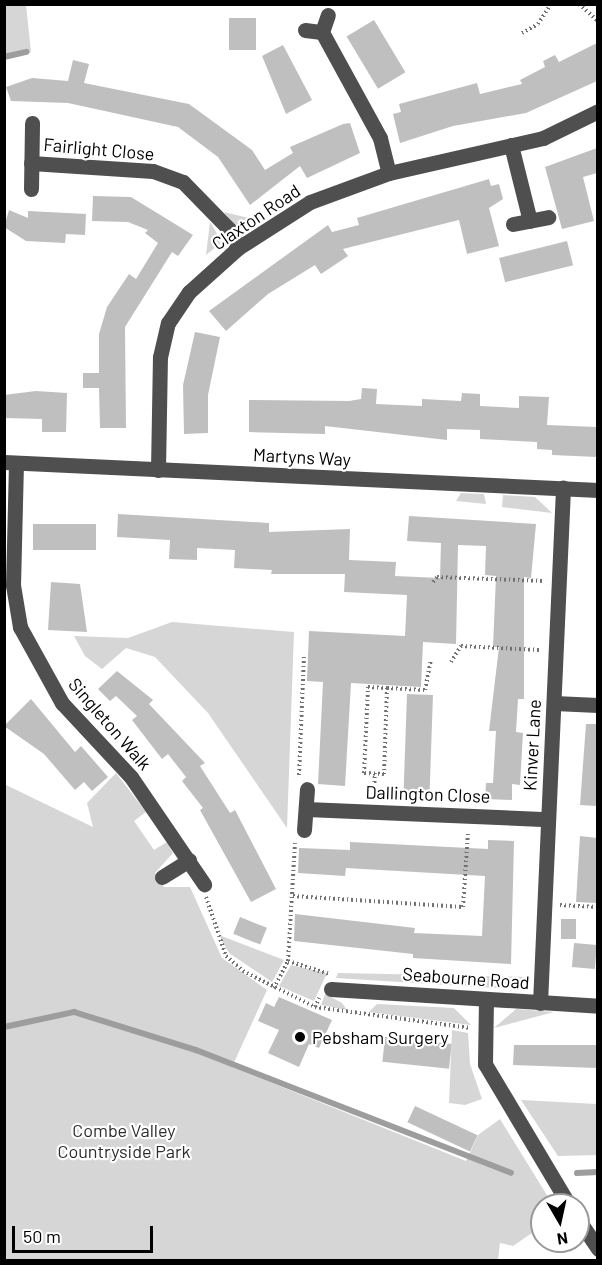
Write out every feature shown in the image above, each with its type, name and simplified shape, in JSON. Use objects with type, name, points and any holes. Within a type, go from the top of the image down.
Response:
[{"type":"street","points":[[328,15],[322,32],[380,138],[388,173]]},
{"type":"street","points":[[305,30],[322,32]]},
{"type":"street","name":"Claxton Road","points":[[158,470],[160,357],[168,323],[189,292],[238,248],[310,202],[388,173],[543,138],[597,111]]},
{"type":"street","name":"Fairlight Close","points":[[31,189],[32,123]]},
{"type":"street","points":[[511,145],[530,221]]},
{"type":"street","name":"Fairlight Close","points":[[31,163],[153,171],[183,182],[229,229],[238,248]]},
{"type":"street","points":[[513,224],[548,217]]},
{"type":"street","name":"Martyns Way","points":[[10,462],[597,490]]},
{"type":"street","name":"Singleton Walk","points":[[10,462],[13,585],[20,627],[62,703],[131,777],[204,884]]},
{"type":"street","name":"Kinver Lane","points":[[540,1003],[563,488]]},
{"type":"street","points":[[554,703],[597,705]]},
{"type":"street","points":[[300,831],[306,809],[303,786]]},
{"type":"street","name":"Dallington Close","points":[[306,809],[548,819]]},
{"type":"street","points":[[162,877],[189,860]]},
{"type":"street","name":"Seabourne Road","points":[[327,988],[597,1006]]},
{"type":"street","points":[[486,999],[485,1064],[562,1193]]},
{"type":"path","points":[[522,33],[538,24],[551,4]]},
{"type":"path","points":[[579,4],[597,21]]},
{"type":"path","points":[[434,582],[437,577],[559,581]]},
{"type":"path","points":[[451,662],[461,646],[556,651]]},
{"type":"path","points":[[303,786],[304,654]]},
{"type":"path","points":[[387,688],[384,774],[364,773],[368,687],[387,688],[425,690],[431,660]]},
{"type":"path","points":[[373,811],[375,773]]},
{"type":"path","points":[[274,988],[288,962],[292,896],[300,831]]},
{"type":"path","points":[[292,896],[463,907],[467,846]]},
{"type":"path","points":[[204,884],[226,956],[274,988],[315,1007],[486,1030]]},
{"type":"path","points":[[544,903],[597,907]]},
{"type":"path","points":[[288,962],[331,971],[327,988],[315,1007]]},
{"type":"green space","points":[[5,4],[26,5],[31,52],[5,59]]},
{"type":"green space","points":[[224,212],[257,220],[239,231]]},
{"type":"green space","points":[[210,222],[222,242],[206,255]]},
{"type":"green space","points":[[461,493],[484,494],[486,504],[456,501]]},
{"type":"green space","points":[[503,495],[535,497],[552,513],[502,507]]},
{"type":"green space","points":[[172,622],[294,632],[287,828],[208,713],[155,657],[126,648],[102,669],[85,656],[74,636],[128,638]]},
{"type":"green space","name":"Combe Valley Countryside Park","points":[[116,773],[146,812],[134,821],[154,850],[167,842],[173,853],[155,873],[164,887],[190,887],[222,958],[267,990],[232,1067],[466,1161],[478,1135],[500,1119],[546,1193],[530,1193],[530,1234],[513,1246],[500,1243],[498,1260],[5,1260],[4,784],[93,827],[87,803]]},
{"type":"green space","points":[[219,935],[284,960],[272,982],[229,953]]},
{"type":"green space","points":[[291,965],[327,973],[314,1001],[279,986]]},
{"type":"green space","points":[[338,973],[528,977],[515,987],[496,988],[336,978]]},
{"type":"green space","points":[[325,994],[342,1003],[347,1010],[321,1005]]},
{"type":"green space","points":[[377,1004],[454,1008],[471,1025],[369,1012]]},
{"type":"green space","points":[[516,1009],[554,1012],[494,1028]]},
{"type":"green space","points":[[452,1030],[468,1033],[470,1064],[482,1099],[465,1105],[449,1103]]},
{"type":"green space","points":[[521,1100],[597,1104],[597,1155],[558,1156]]},
{"type":"building","points":[[229,18],[256,18],[256,50],[229,50]]},
{"type":"building","points":[[374,20],[405,72],[378,89],[347,36]]},
{"type":"building","points":[[597,43],[597,81],[526,113],[453,126],[400,143],[393,114],[401,112],[399,104],[477,83],[480,94],[522,84],[520,80],[545,67],[543,61],[555,55],[559,62]]},
{"type":"building","points":[[283,45],[312,100],[286,114],[262,56]]},
{"type":"building","points":[[73,60],[89,64],[84,83],[189,104],[252,150],[265,170],[293,153],[290,147],[343,124],[350,123],[360,153],[307,178],[300,166],[250,205],[218,157],[178,127],[68,103],[11,101],[6,87],[32,78],[68,81]]},
{"type":"building","points":[[597,148],[597,173],[583,177],[594,221],[562,229],[545,167]]},
{"type":"building","points":[[489,179],[491,186],[499,184],[503,199],[489,208],[499,246],[467,254],[459,220],[343,249],[348,256],[321,274],[315,265],[268,294],[226,331],[209,311],[328,225],[332,232],[359,225],[357,218]]},
{"type":"building","points":[[93,196],[131,197],[193,235],[178,256],[172,252],[125,327],[126,428],[100,428],[99,388],[83,388],[83,373],[99,373],[99,334],[107,307],[129,274],[136,279],[158,243],[145,233],[148,230],[128,222],[92,221]]},
{"type":"building","points":[[9,210],[28,218],[28,211],[86,214],[85,235],[66,234],[65,243],[26,241],[4,227]]},
{"type":"building","points":[[567,241],[573,265],[505,282],[499,258]]},
{"type":"building","points":[[195,332],[220,337],[208,395],[208,433],[184,434],[183,385]]},
{"type":"building","points":[[362,388],[377,389],[376,404],[422,406],[422,399],[461,401],[462,393],[480,394],[480,406],[519,408],[519,396],[549,397],[547,425],[597,427],[597,457],[552,455],[552,450],[537,449],[537,442],[480,439],[480,430],[447,429],[447,440],[325,426],[325,434],[249,432],[249,400],[349,401],[361,399]]},
{"type":"building","points":[[36,391],[67,393],[66,432],[42,432],[42,419],[4,418],[4,395]]},
{"type":"building","points":[[118,514],[269,523],[269,532],[350,529],[349,560],[396,562],[395,576],[440,578],[441,543],[407,541],[409,516],[536,524],[531,578],[524,577],[524,699],[518,699],[516,732],[523,733],[520,785],[512,784],[512,800],[485,799],[486,783],[493,783],[496,731],[489,731],[499,647],[493,647],[496,576],[485,575],[486,546],[458,545],[456,644],[423,642],[421,687],[351,683],[345,786],[318,784],[323,682],[307,681],[309,631],[405,636],[407,595],[344,592],[345,574],[271,574],[272,570],[234,568],[235,550],[197,548],[197,560],[169,559],[170,540],[117,537]]},
{"type":"building","points":[[33,524],[96,524],[96,550],[33,550]]},
{"type":"building","points":[[51,582],[80,584],[87,632],[48,630]]},
{"type":"building","points":[[117,671],[153,700],[149,704],[205,763],[200,766],[230,813],[235,810],[276,889],[251,902],[200,810],[203,808],[182,781],[186,777],[168,754],[162,759],[132,720],[137,716],[116,696],[110,701],[98,689]]},
{"type":"building","points":[[407,694],[433,695],[429,797],[403,796]]},
{"type":"building","points":[[31,699],[75,752],[81,746],[108,777],[92,791],[84,782],[75,790],[44,754],[4,726]]},
{"type":"building","points":[[586,724],[597,724],[597,806],[580,805]]},
{"type":"building","points":[[580,836],[597,838],[597,903],[576,902]]},
{"type":"building","points":[[488,840],[514,841],[511,964],[413,958],[413,954],[294,941],[295,914],[415,928],[414,933],[482,936],[485,876],[346,868],[345,876],[298,873],[299,848],[350,850],[350,842],[488,849]]},
{"type":"building","points":[[240,917],[267,928],[260,945],[233,934]]},
{"type":"building","points":[[561,919],[576,919],[576,939],[561,939]]},
{"type":"building","points":[[574,943],[597,945],[595,969],[572,967]]},
{"type":"building","name":"Pebsham Surgery","points":[[279,997],[332,1020],[319,1048],[309,1044],[299,1067],[268,1053],[279,1030],[258,1021],[266,1003],[274,1007]]},
{"type":"building","points":[[385,1037],[452,1044],[449,1069],[382,1062]]},
{"type":"building","points":[[514,1045],[597,1045],[597,1068],[513,1065]]},
{"type":"building","points":[[415,1106],[478,1135],[470,1151],[407,1122]]},
{"type":"waterway","points":[[4,57],[26,52]]},
{"type":"waterway","points":[[4,1027],[74,1012],[196,1050],[511,1173]]},
{"type":"waterway","points":[[577,1173],[598,1172]]},
{"type":"place","name":"Pebsham Surgery","points":[[300,1037]]}]
